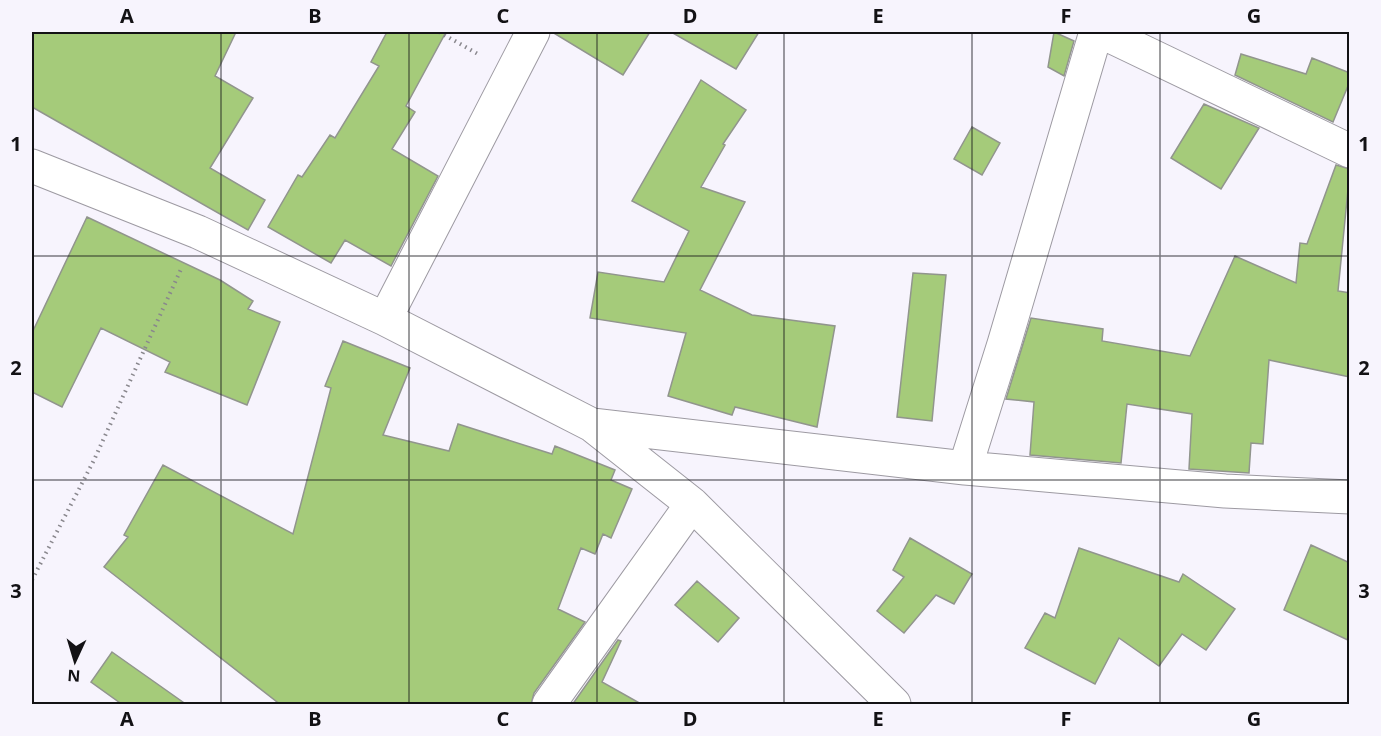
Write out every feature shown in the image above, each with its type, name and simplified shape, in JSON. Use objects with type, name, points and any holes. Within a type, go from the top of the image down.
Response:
[{"type":"street","points":[[385,319],[510,72],[533,32]]},
{"type":"street","points":[[965,468],[1004,345],[1096,32]]},
{"type":"street","points":[[1102,32],[1350,151]]},
{"type":"street","points":[[32,166],[198,232],[385,319],[592,425],[692,504],[894,705]]},
{"type":"street","points":[[592,425],[965,468],[1225,491],[1350,497]]},
{"type":"street","points":[[549,705],[692,504]]},
{"type":"path","points":[[439,32],[510,72]]},
{"type":"path","points":[[32,580],[94,460],[198,232]]},
{"type":"building","points":[[32,32],[236,32],[215,76],[253,98],[210,168],[265,200],[248,230],[32,107]]},
{"type":"building","points":[[387,32],[446,32],[406,106],[415,112],[392,149],[438,176],[391,266],[345,240],[331,263],[268,227],[298,175],[302,177],[330,135],[335,138],[379,66],[371,62]]},
{"type":"building","points":[[552,32],[650,32],[623,75]]},
{"type":"building","points":[[671,32],[759,32],[736,69]]},
{"type":"building","points":[[1054,32],[1074,41],[1064,76],[1048,67]]},
{"type":"building","points":[[1241,54],[1306,74],[1312,58],[1350,73],[1350,81],[1333,122],[1235,75]]},
{"type":"building","points":[[701,80],[746,110],[723,144],[725,145],[701,187],[745,202],[700,290],[752,315],[835,326],[817,427],[735,407],[732,415],[668,396],[686,333],[590,318],[598,272],[664,282],[689,231],[632,201]]},
{"type":"building","points":[[1204,104],[1259,128],[1221,189],[1171,158]]},
{"type":"building","points":[[972,127],[1000,143],[982,175],[954,159]]},
{"type":"building","points":[[1336,165],[1350,169],[1338,291],[1350,293],[1350,377],[1269,360],[1263,444],[1251,443],[1249,473],[1189,469],[1192,414],[1127,404],[1121,463],[1030,455],[1034,402],[1006,399],[1031,318],[1103,329],[1102,341],[1190,356],[1235,256],[1296,283],[1300,243],[1307,244]]},
{"type":"building","points":[[87,217],[220,280],[253,301],[248,309],[280,322],[247,405],[165,372],[170,362],[101,328],[62,407],[32,392],[32,333]]},
{"type":"building","points":[[913,273],[946,275],[932,421],[897,417]]},
{"type":"building","points":[[343,341],[410,368],[383,435],[449,451],[458,424],[552,454],[555,446],[615,470],[611,480],[632,489],[611,538],[603,534],[595,554],[581,548],[558,609],[585,622],[534,693],[531,705],[281,705],[104,567],[128,537],[124,535],[163,465],[293,534],[331,388],[325,386]]},
{"type":"building","points":[[910,538],[972,574],[954,604],[936,595],[904,633],[877,611],[904,577],[893,570]]},
{"type":"building","points":[[1311,545],[1350,563],[1350,641],[1284,610]]},
{"type":"building","points":[[1079,548],[1179,582],[1183,574],[1235,609],[1206,650],[1182,634],[1159,666],[1119,638],[1095,684],[1025,648],[1045,613],[1055,618]]},
{"type":"building","points":[[697,581],[739,618],[718,642],[675,605]]},
{"type":"building","points":[[618,640],[621,641],[602,682],[643,705],[572,705]]},
{"type":"building","points":[[112,652],[187,705],[123,705],[91,682]]}]
